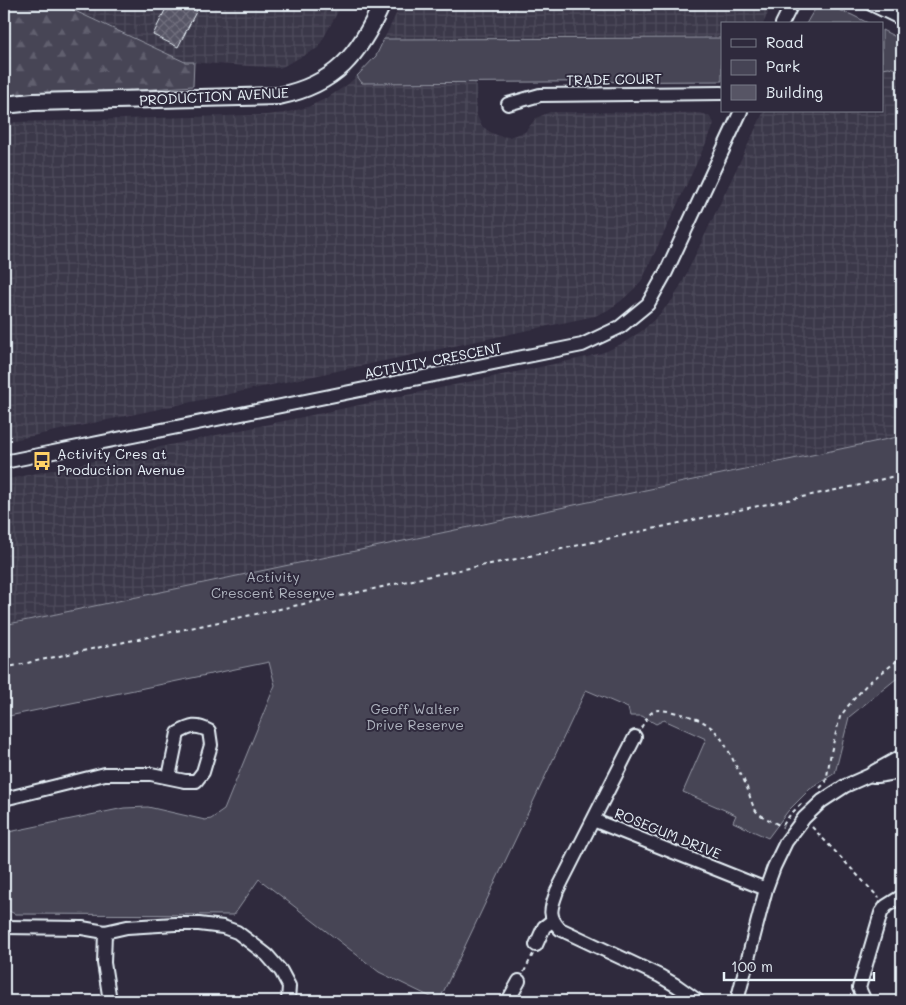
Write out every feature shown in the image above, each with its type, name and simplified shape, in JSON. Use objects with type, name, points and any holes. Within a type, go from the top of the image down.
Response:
[{"type":"main road","name":"PRODUCTION AVENUE","points":[[4,105],[33,102],[279,96],[294,92],[320,82],[343,65],[359,47],[382,4]]},
{"type":"street","points":[[783,22],[792,4]]},
{"type":"street","points":[[871,4],[902,19]]},
{"type":"street","name":"TRADE COURT","points":[[508,104],[540,95],[721,93]]},
{"type":"street","name":"ACTIVITY CRESCENT","points":[[4,462],[582,346],[620,327],[648,304],[666,272],[741,112]]},
{"type":"street","points":[[4,799],[105,774],[152,774],[185,781],[196,781],[203,772],[210,745],[209,731],[199,726],[189,727],[178,733],[169,777]]},
{"type":"street","points":[[592,820],[635,737]]},
{"type":"street","points":[[738,1001],[766,889],[788,829],[804,818],[822,801],[845,786],[870,775],[902,757],[902,762]]},
{"type":"street","points":[[870,775],[877,776],[902,772]]},
{"type":"street","name":"ROSEGUM DRIVE","points":[[552,920],[551,908],[557,891],[592,820],[766,889]]},
{"type":"street","points":[[865,1001],[859,988],[881,913],[886,906],[902,896]]},
{"type":"street","points":[[536,945],[544,926],[552,920],[560,929],[660,976],[698,1001]]},
{"type":"street","points":[[4,926],[82,928],[105,932],[127,927],[175,924],[223,927],[237,932],[267,955],[281,971],[289,986],[288,1001]]},
{"type":"street","points":[[105,932],[104,963],[110,1001]]},
{"type":"street","points":[[508,1001],[519,981]]},
{"type":"path","points":[[4,668],[860,485],[902,474]]},
{"type":"path","points":[[819,788],[826,782],[840,717],[867,684],[902,657]]},
{"type":"path","points":[[635,737],[649,713],[653,710],[663,710],[691,716],[710,726],[718,734],[732,755],[757,812],[788,829],[790,815],[807,799]]},
{"type":"path","points":[[804,818],[886,906]]},
{"type":"path","points":[[519,981],[531,960],[536,945]]},
{"type":"shaded area","points":[[60,4],[342,4],[318,48],[280,68],[185,62]]},
{"type":"shaded area","points":[[401,4],[772,4],[764,22],[721,22],[721,38],[384,39]]},
{"type":"shaded area","points":[[889,67],[902,71],[902,436],[4,625],[4,480],[587,357],[607,351],[643,330],[673,299],[764,112],[884,112],[884,68]]},
{"type":"shaded area","points":[[357,76],[363,83],[476,82],[477,116],[482,126],[499,136],[509,137],[525,132],[536,118],[550,112],[701,113],[709,116],[714,123],[642,280],[621,301],[595,316],[4,442],[4,124],[284,113],[308,107],[327,98]]},
{"type":"green space","points":[[4,4],[60,4],[185,62],[194,62],[193,86],[4,100]]},
{"type":"green space","points":[[827,5],[866,22],[807,22],[816,9]]},
{"type":"green space","points":[[884,31],[902,40],[902,71],[889,67],[884,68]]},
{"type":"green space","points":[[721,38],[721,81],[362,83],[357,76],[376,56],[384,39]]},
{"type":"green space","name":"Geoff Walter Drive Reserve","points":[[902,436],[902,677],[896,679],[849,717],[835,773],[810,789],[788,811],[768,838],[733,822],[736,815],[683,792],[706,739],[664,720],[656,724],[642,716],[630,716],[628,708],[586,690],[439,1001],[379,972],[259,879],[234,915],[15,914],[9,911],[4,903],[4,833],[124,808],[148,807],[205,820],[211,819],[224,810],[275,685],[269,662],[4,717],[4,625]]},
{"type":"building","points":[[168,4],[200,4],[178,47],[153,35]]},
{"type":"place","name":"Activity Cres at Production Avenue","points":[[42,461]]},
{"type":"park label","name":"Activity Crescent Reserve","points":[[273,584]]}]
